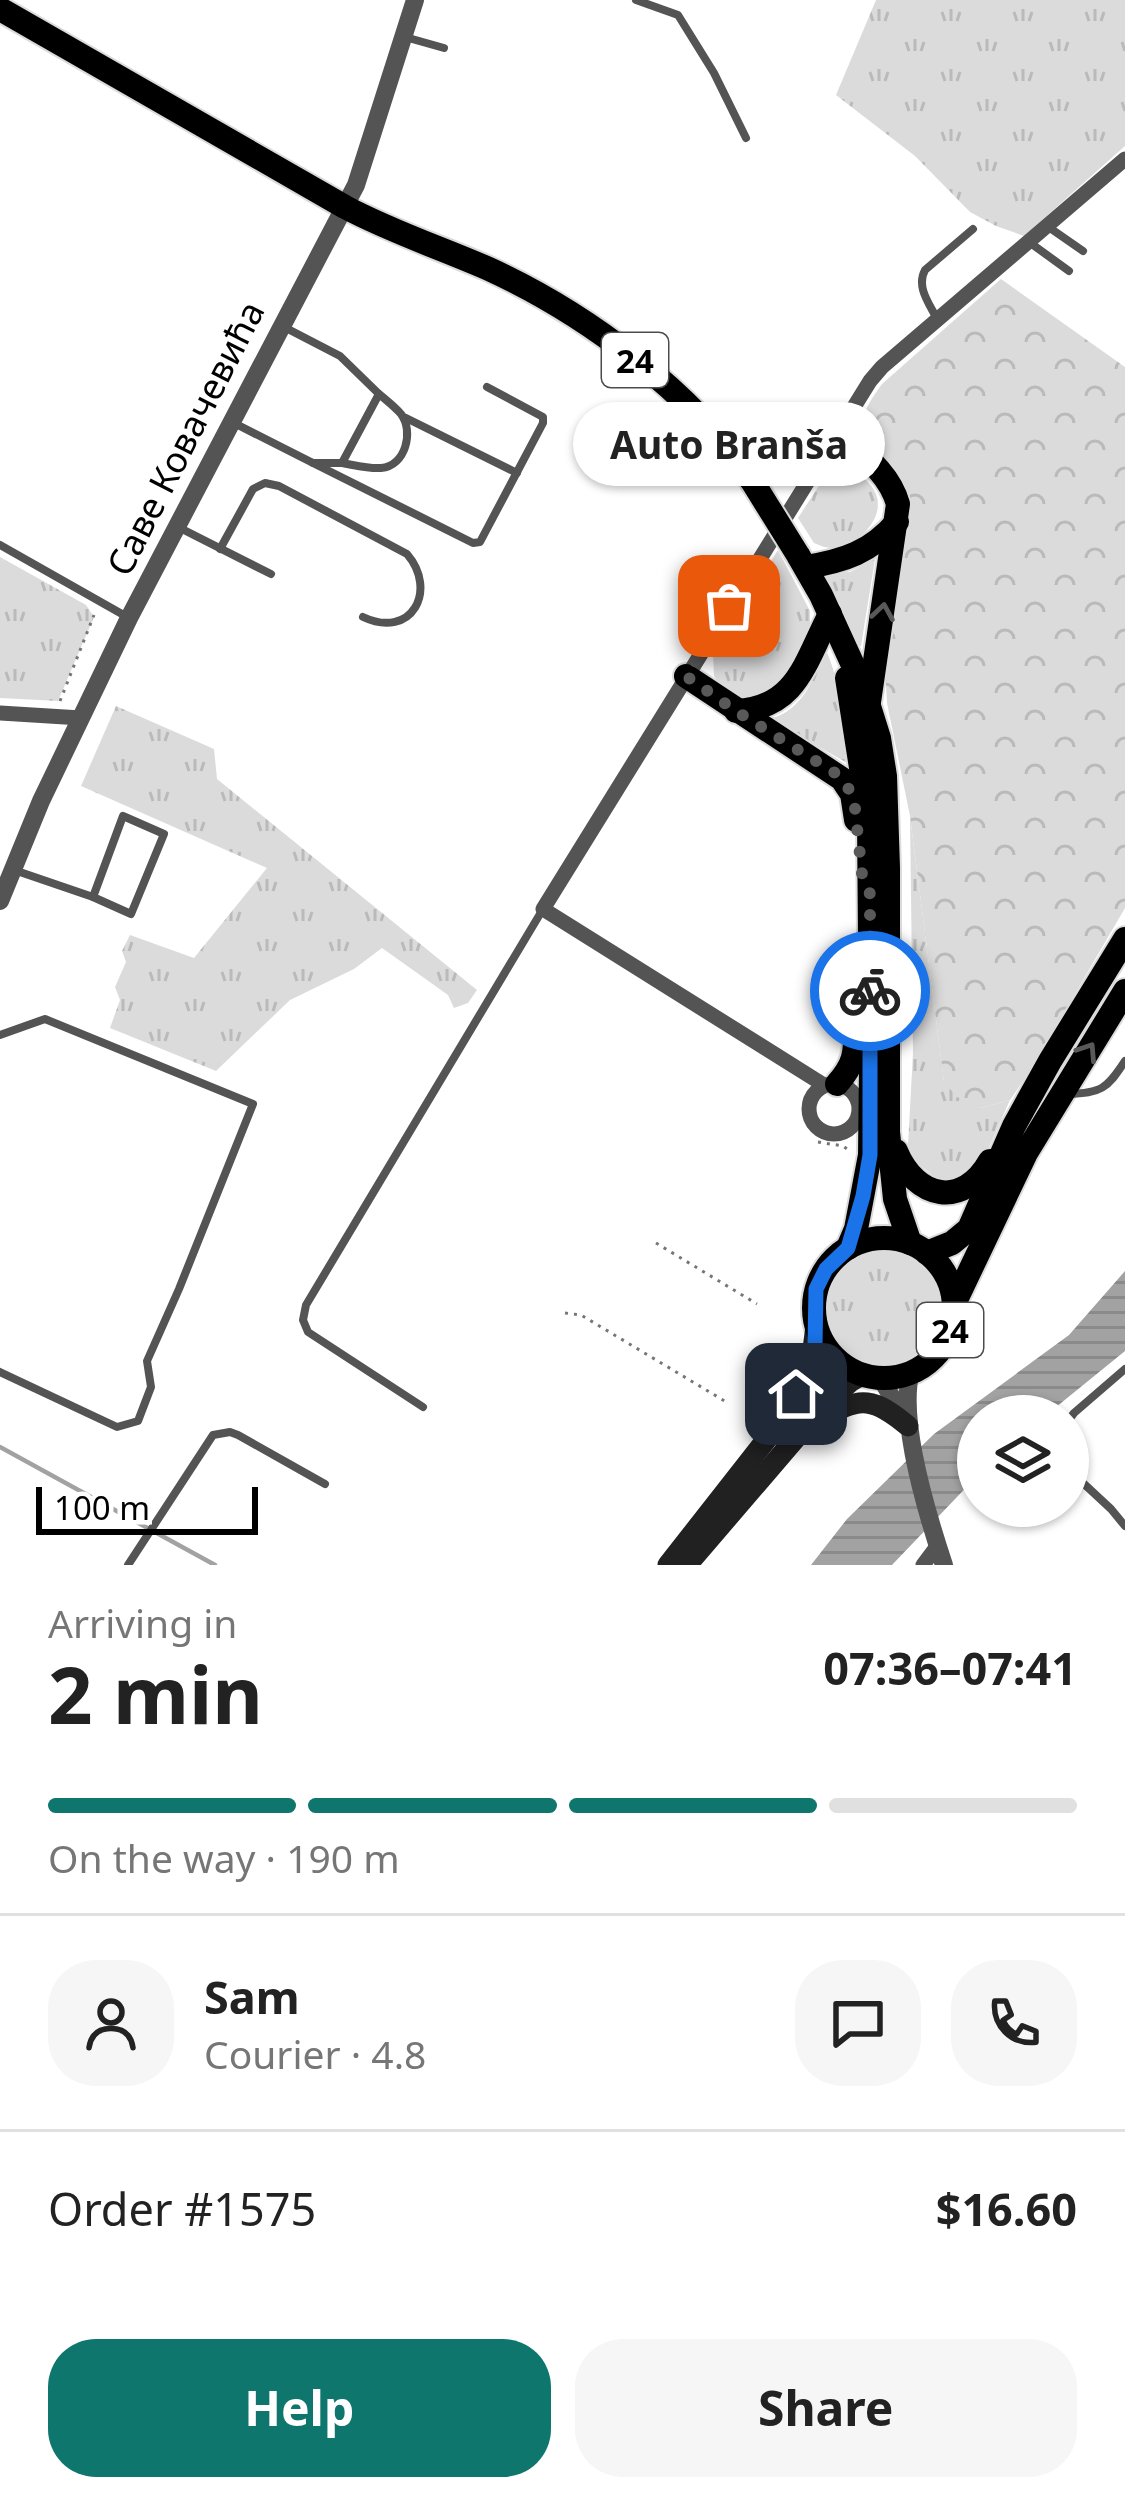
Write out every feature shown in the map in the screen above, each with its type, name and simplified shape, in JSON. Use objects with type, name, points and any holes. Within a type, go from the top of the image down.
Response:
[{"type":"main road","name":"24","points":[[0,10],[345,207],[386,229],[491,270],[609,340],[685,401],[752,482],[802,561],[869,703],[886,776],[889,1132],[895,1199],[918,1248],[948,1279],[954,1305]]},
{"type":"main road","points":[[838,430],[891,484],[898,504],[869,703]]},
{"type":"main road","points":[[802,561],[839,562],[861,553],[897,522]]},
{"type":"main road","name":"24","points":[[816,1326],[819,1282],[830,1263],[848,1248],[860,1213],[870,920],[868,807],[834,624]]},
{"type":"main road","points":[[736,711],[771,705],[788,693],[834,624]]},
{"type":"main road","points":[[686,676],[846,784],[854,799],[862,874],[870,894]]},
{"type":"main road","points":[[830,1084],[850,1069],[855,1058],[859,954],[870,920]]},
{"type":"main road","name":"24","points":[[918,1248],[952,1243],[969,1229],[1014,1126],[1125,939]]},
{"type":"main road","name":"24","points":[[872,1376],[911,1371],[940,1348],[986,1232],[1026,1154],[1125,991]]},
{"type":"main road","points":[[889,1132],[911,1178],[946,1192],[973,1185],[1014,1126]]},
{"type":"main road","points":[[848,1129],[858,1136],[861,1155]]},
{"type":"main road","points":[[848,1248],[880,1238],[918,1248]]},
{"type":"main road","points":[[816,1326],[834,1356],[872,1376]]},
{"type":"main road","points":[[668,1565],[784,1418],[812,1357],[816,1326]]},
{"type":"main road","points":[[688,1565],[839,1390],[872,1376]]},
{"type":"main road","points":[[789,1443],[857,1402],[882,1407],[908,1426]]},
{"type":"street","name":"Саве Ковачевића","points":[[0,901],[129,618],[345,207],[368,155],[415,0]]},
{"type":"street","points":[[830,1084],[812,1096],[809,1105],[812,1120],[832,1134],[848,1129],[858,1116],[852,1092],[830,1084],[543,909],[838,430],[882,367],[1125,159]]},
{"type":"street","points":[[0,713],[81,718]]},
{"type":"street","points":[[911,1371],[908,1426],[944,1565]]},
{"type":"street","points":[[872,1376],[908,1426]]},
{"type":"street","points":[[923,1565],[938,1545]]},
{"type":"lane","points":[[636,0],[678,15],[746,138]]},
{"type":"lane","points":[[404,36],[443,48]]},
{"type":"lane","points":[[1046,225],[1083,251]]},
{"type":"lane","points":[[937,321],[920,285],[921,277],[973,230]]},
{"type":"lane","points":[[1028,241],[1069,272]]},
{"type":"lane","points":[[280,325],[340,356],[405,417],[517,473]]},
{"type":"lane","points":[[230,421],[473,543],[484,537],[543,417],[487,387]]},
{"type":"lane","points":[[342,463],[379,394]]},
{"type":"lane","points":[[313,463],[392,466],[404,452],[405,417]]},
{"type":"lane","points":[[220,549],[253,489],[265,483],[279,486],[407,554],[417,566],[421,584],[410,615],[396,625],[364,617]]},
{"type":"lane","points":[[176,526],[271,574]]},
{"type":"lane","points":[[0,545],[129,618]]},
{"type":"lane","points":[[13,869],[131,914],[164,834],[123,816],[93,897]]},
{"type":"lane","points":[[423,1406],[308,1332],[303,1320],[305,1305],[543,909]]},
{"type":"lane","points":[[0,1035],[45,1019],[253,1104],[147,1361],[152,1388],[137,1421],[117,1426],[0,1372]]},
{"type":"lane","points":[[1060,1094],[1101,1090],[1125,1061]]},
{"type":"lane","points":[[1089,1400],[1125,1369]]},
{"type":"lane","points":[[128,1565],[213,1436],[238,1436],[326,1484]]},
{"type":"lane","points":[[1089,1488],[1125,1526]]},
{"type":"path","points":[[53,704],[60,701],[99,602]]},
{"type":"path","points":[[818,1142],[861,1155]]},
{"type":"path","points":[[656,1244],[757,1304]]},
{"type":"path","points":[[565,1312],[580,1315],[728,1402]]},
{"type":"green space","points":[[876,0],[1125,0],[1125,146],[1024,236],[970,212],[915,156],[836,95]]},
{"type":"green space","points":[[1001,279],[1125,367],[1125,908],[1010,1100],[981,1108],[957,1097],[944,1082],[910,816],[887,703],[889,616],[909,505],[895,473],[865,436],[863,421],[882,384]]},
{"type":"green space","points":[[839,468],[855,469],[868,483],[878,501],[877,511],[861,536],[828,548],[814,543],[798,518],[824,478]]},
{"type":"green space","points":[[778,550],[810,611],[810,629],[786,683],[751,700],[738,698],[714,676],[713,654]]},
{"type":"green space","points":[[0,557],[86,605],[94,617],[58,701],[0,698]]},
{"type":"green space","points":[[875,559],[858,646],[823,573],[850,572]]},
{"type":"green space","points":[[826,650],[842,706],[849,764],[769,719],[799,701]]},
{"type":"green space","points":[[116,706],[214,749],[217,779],[477,990],[468,1003],[454,1008],[448,995],[382,948],[354,969],[290,1000],[216,1071],[110,1028],[120,1000],[115,987],[126,962],[122,951],[130,935],[194,958],[267,868],[81,786]]},
{"type":"green space","points":[[910,816],[944,1081],[981,1108],[1010,1100],[982,1163],[970,1177],[934,1183],[908,1145],[913,1053]]},
{"type":"green space","points":[[887,1247],[904,1251],[930,1270],[939,1282],[945,1312],[932,1344],[920,1356],[893,1366],[866,1365],[846,1353],[832,1335],[826,1314],[828,1291],[839,1270],[858,1255]]},
{"type":"shaded area","points":[[1125,1271],[1125,1351],[1071,1395],[987,1395],[1069,1335]]},
{"type":"shaded area","points":[[957,1417],[957,1497],[892,1565],[811,1565],[847,1519]]},
{"type":"waterway","points":[[0,1447],[215,1565]]},
{"type":"way so far","points":[[729,606],[686,676],[835,773],[850,789],[862,874],[870,894],[870,991]]},
{"type":"place","name":"Auto Branša","points":[[729,606]]},
{"type":"route","points":[[796,1394],[815,1345],[816,1289],[826,1269],[848,1248],[863,1196],[870,1155],[870,991]]}]
